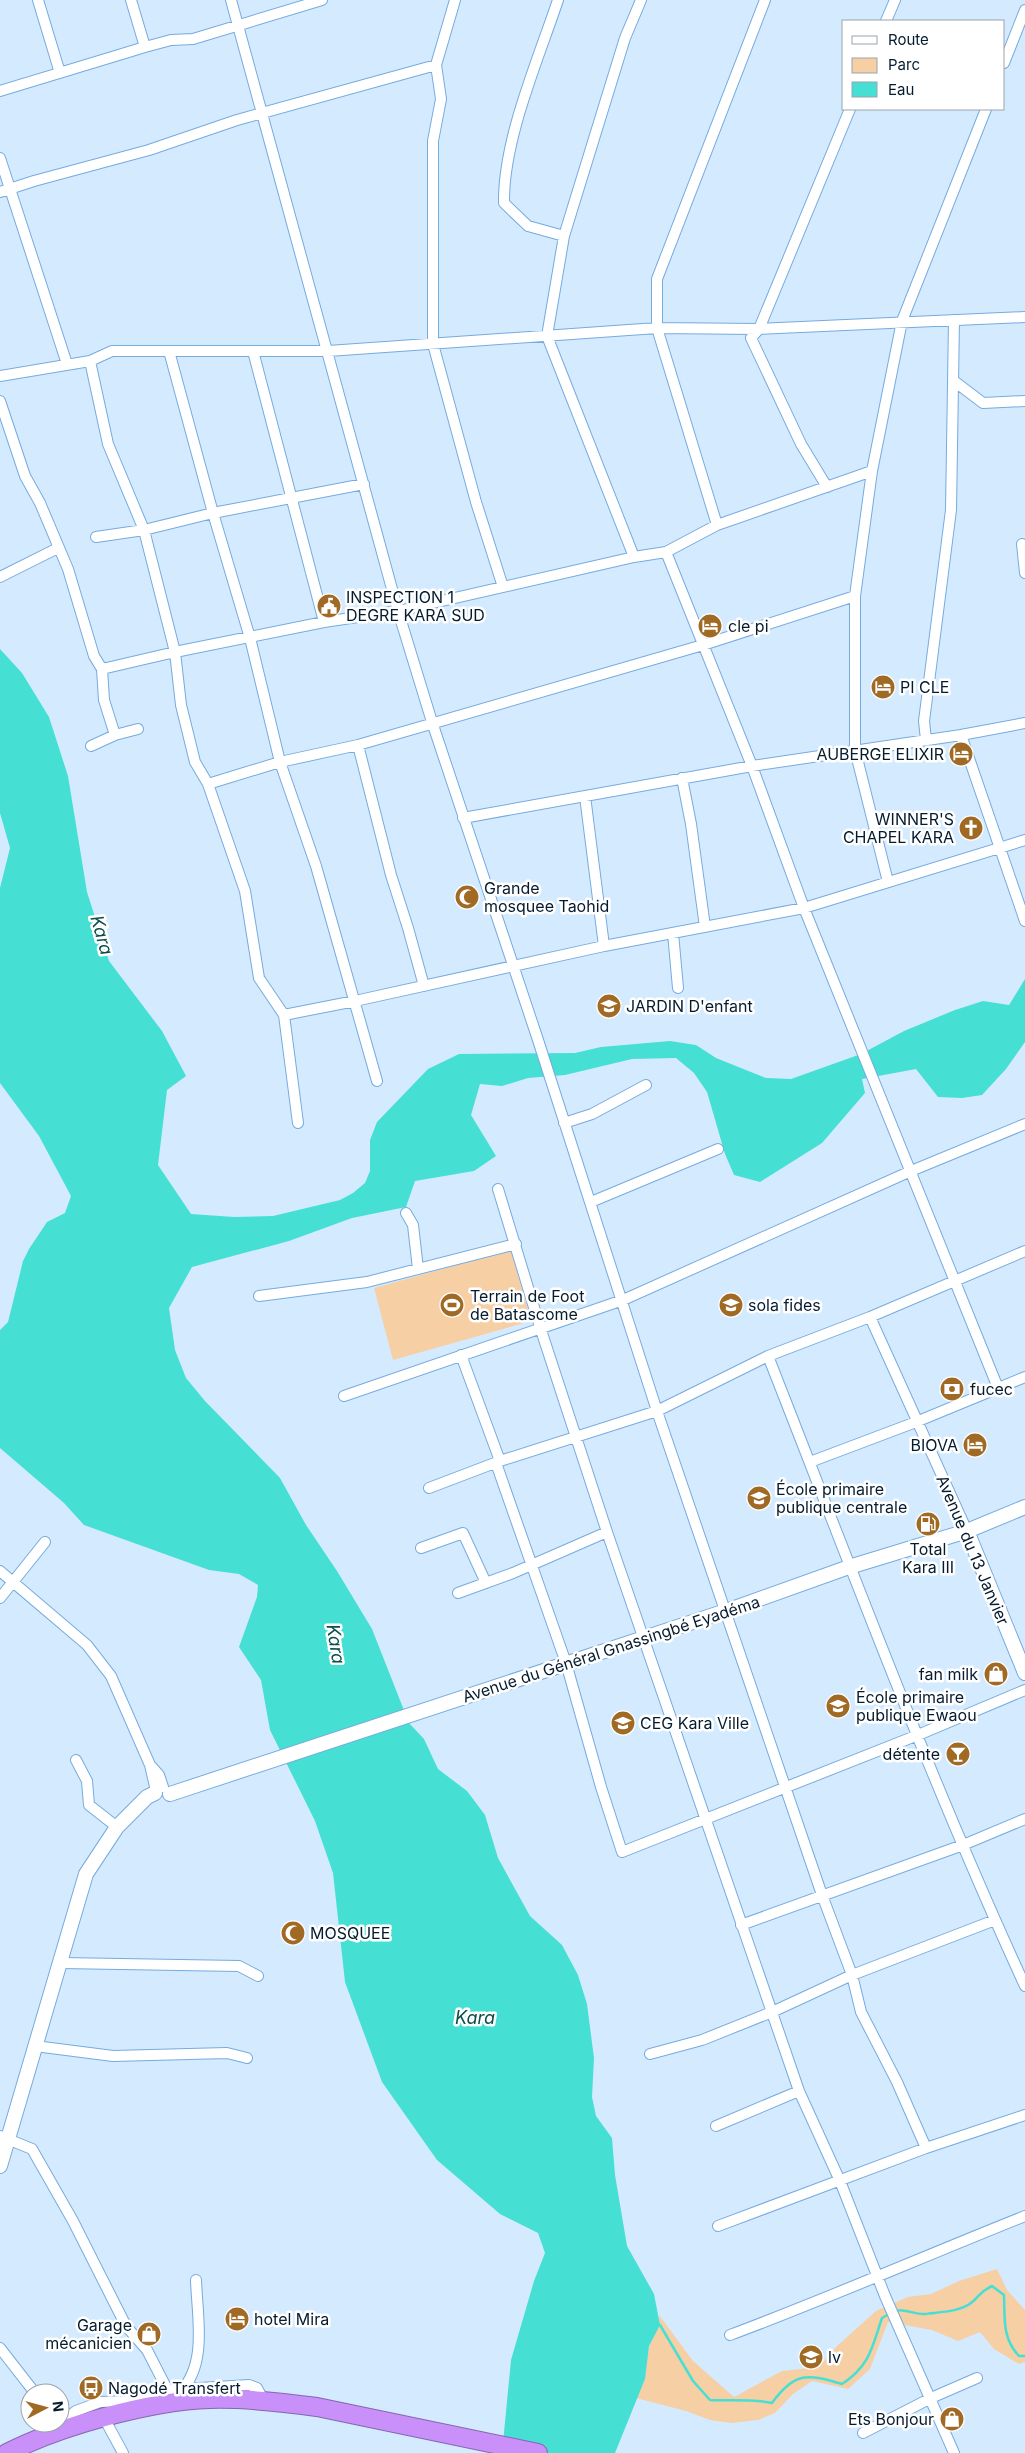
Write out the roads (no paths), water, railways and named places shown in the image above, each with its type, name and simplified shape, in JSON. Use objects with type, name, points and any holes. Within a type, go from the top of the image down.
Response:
[{"type":"highway","points":[[70,2424],[104,2418],[183,2394],[264,2401],[355,2413],[538,2453]]},
{"type":"highway","points":[[7,2453],[45,2433]]},
{"type":"main road","name":"Avenue du Général Gnassingbé Eyadéma","points":[[0,2166],[4,2137],[61,1963],[86,1874],[117,1827],[147,1797],[222,1778],[448,1704],[726,1611],[849,1567],[967,1531],[1025,1507]]},
{"type":"main road","name":"Avenue du 13 Janvier","points":[[967,1531],[1025,1673]]},
{"type":"street","points":[[38,0],[60,73]]},
{"type":"street","points":[[131,0],[145,47]]},
{"type":"street","points":[[231,0],[398,611],[463,818],[514,966],[658,1410],[822,1895],[852,1975],[861,2012],[897,2082],[926,2148]]},
{"type":"street","points":[[0,91],[145,47],[171,40],[193,39],[322,0]]},
{"type":"street","points":[[455,0],[436,65],[441,99],[433,141],[433,344],[476,502],[504,587]]},
{"type":"street","points":[[558,0],[517,124],[504,185],[504,203],[528,226],[564,236]]},
{"type":"street","points":[[634,557],[547,336],[564,236],[625,38],[641,0]]},
{"type":"street","points":[[717,525],[657,328],[657,279],[765,0]]},
{"type":"street","points":[[886,20],[895,0]]},
{"type":"street","points":[[1005,61],[1025,10]]},
{"type":"street","points":[[5,191],[149,150],[263,114],[436,65]]},
{"type":"street","points":[[827,487],[801,444],[751,338],[759,329],[850,110]]},
{"type":"street","points":[[888,882],[854,750],[855,596],[872,471],[902,321],[986,110]]},
{"type":"street","points":[[0,158],[5,191],[68,364]]},
{"type":"street","points":[[0,376],[90,361],[112,351],[328,351],[657,328],[759,329],[902,321],[1025,317]]},
{"type":"street","points":[[926,740],[924,721],[951,510],[954,320]]},
{"type":"street","points":[[168,351],[250,638],[280,762],[316,866],[377,1081]]},
{"type":"street","points":[[253,351],[324,622]]},
{"type":"street","points":[[90,361],[108,444],[144,530],[175,652],[181,705],[195,762],[208,784],[245,892],[259,978],[284,1014],[298,1123]]},
{"type":"street","points":[[954,381],[983,403],[1025,401]]},
{"type":"street","points":[[0,401],[25,476],[40,503],[68,569],[94,656],[102,669],[104,700],[116,735]]},
{"type":"street","points":[[102,669],[175,652],[324,622],[398,611],[634,557],[666,552],[717,525],[872,471]]},
{"type":"street","points":[[96,537],[144,530],[213,513],[364,484]]},
{"type":"street","points":[[1022,544],[1025,573]]},
{"type":"street","points":[[0,577],[58,548]]},
{"type":"street","points":[[666,552],[752,766],[804,908],[998,1388]]},
{"type":"street","points":[[208,784],[280,762],[358,745],[703,645],[855,596]]},
{"type":"street","points":[[463,818],[752,766],[961,735],[1025,723]]},
{"type":"street","points":[[91,746],[116,735],[138,729]]},
{"type":"street","points":[[961,735],[1025,921]]},
{"type":"street","points":[[358,745],[391,875],[424,986]]},
{"type":"street","points":[[682,778],[691,824],[705,927]]},
{"type":"street","points":[[585,796],[604,946]]},
{"type":"street","points":[[284,1014],[355,1001],[604,946],[804,908],[1025,840]]},
{"type":"street","points":[[673,933],[678,988]]},
{"type":"street","points":[[564,1123],[592,1114],[646,1085]]},
{"type":"street","points":[[344,1396],[623,1300],[911,1171],[1025,1124]]},
{"type":"street","points":[[591,1202],[718,1149]]},
{"type":"street","points":[[498,1189],[540,1328],[607,1532],[645,1638],[799,2091],[840,2181],[885,2296],[954,2453]]},
{"type":"street","points":[[406,1213],[413,1225],[418,1269]]},
{"type":"street","points":[[259,1296],[367,1282],[516,1244]]},
{"type":"street","points":[[428,1488],[576,1435],[658,1410],[768,1356],[870,1317],[1025,1251]]},
{"type":"street","name":"Avenue du 13 Janvier","points":[[870,1317],[967,1531]]},
{"type":"street","points":[[461,1355],[566,1663],[601,1787],[622,1852],[918,1735],[1025,1690]]},
{"type":"street","points":[[768,1356],[849,1567],[963,1845],[1025,1986]]},
{"type":"street","points":[[810,1462],[916,1422],[1025,1377]]},
{"type":"street","points":[[458,1594],[607,1532]]},
{"type":"street","points":[[421,1548],[463,1533],[486,1583]]},
{"type":"street","points":[[0,1598],[45,1542]]},
{"type":"street","points":[[0,1571],[87,1645],[112,1676],[162,1792]]},
{"type":"street","points":[[76,1760],[87,1781],[89,1805],[117,1827]]},
{"type":"street","points":[[741,1925],[963,1845],[1025,1819]]},
{"type":"street","points":[[650,2054],[702,2040],[772,2012],[852,1975],[995,1920]]},
{"type":"street","points":[[61,1963],[238,1966],[258,1976]]},
{"type":"street","points":[[35,2046],[113,2056],[228,2053],[247,2058]]},
{"type":"street","points":[[716,2126],[799,2091]]},
{"type":"street","points":[[718,2226],[926,2148],[1025,2115]]},
{"type":"street","points":[[4,2137],[32,2149],[72,2221],[126,2326],[147,2350],[167,2389]]},
{"type":"street","points":[[730,2335],[802,2308],[878,2275],[1025,2216]]},
{"type":"street","points":[[70,2418],[86,2407],[100,2402],[127,2401],[167,2389],[183,2394],[198,2356],[196,2280]]},
{"type":"street","points":[[0,2348],[27,2383]]},
{"type":"street","points":[[863,2433],[931,2398],[977,2378]]},
{"type":"street","points":[[104,2418],[123,2453]]},
{"type":"water","name":"Kara","points":[[0,649],[22,673],[49,717],[68,776],[87,892],[109,961],[162,1031],[186,1076],[167,1090],[158,1165],[191,1214],[234,1217],[273,1216],[340,1200],[353,1193],[365,1183],[370,1171],[370,1140],[377,1122],[428,1069],[459,1054],[575,1053],[601,1047],[670,1041],[696,1045],[716,1058],[766,1078],[791,1079],[861,1054],[904,1031],[955,1010],[983,1001],[1009,1005],[1025,979],[1025,1042],[1006,1069],[982,1095],[962,1098],[938,1097],[916,1069],[862,1079],[865,1093],[822,1143],[760,1182],[734,1175],[725,1154],[707,1092],[694,1073],[676,1058],[632,1059],[565,1075],[528,1078],[502,1086],[480,1084],[471,1115],[496,1156],[474,1171],[415,1181],[406,1207],[352,1218],[289,1241],[192,1267],[169,1308],[175,1350],[186,1378],[205,1401],[280,1478],[306,1525],[337,1571],[372,1629],[409,1723],[424,1739],[438,1769],[467,1791],[485,1815],[498,1858],[530,1916],[562,1945],[578,1975],[587,2004],[594,2058],[592,2097],[596,2116],[612,2138],[615,2175],[627,2246],[654,2294],[660,2325],[649,2346],[645,2379],[615,2453],[502,2453],[511,2360],[534,2281],[545,2253],[538,2233],[500,2214],[437,2160],[382,2082],[345,1982],[333,1873],[315,1821],[270,1730],[261,1680],[239,1647],[257,1597],[258,1585],[239,1574],[209,1570],[84,1525],[64,1503],[0,1448],[0,1330],[8,1322],[23,1261],[29,1249],[47,1222],[65,1213],[71,1196],[39,1136],[0,1083],[0,888],[10,848],[0,813]]},
{"type":"waterway","points":[[894,2312],[901,2310],[925,2314],[955,2310],[971,2303],[982,2292],[992,2286],[1004,2295],[1006,2328],[1010,2342],[1019,2356],[1025,2356]]},
{"type":"waterway","points":[[660,2325],[693,2381],[710,2400],[772,2403],[795,2380],[811,2377],[842,2384],[859,2370],[864,2363],[869,2355],[882,2318],[889,2314]]},
{"type":"place","name":"INSPECTION 1 DEGRE KARA SUD","points":[[329,606]]},
{"type":"place","name":"cle pi","points":[[710,626]]},
{"type":"place","name":"PI CLE","points":[[883,687]]},
{"type":"place","name":"AUBERGE ELIXIR","points":[[961,754]]},
{"type":"place","name":"WINNER'S CHAPEL KARA","points":[[971,828]]},
{"type":"place","name":"Grande mosquee Taohid","points":[[467,897]]},
{"type":"place","name":"JARDIN D'enfant","points":[[609,1006]]},
{"type":"place","name":"Terrain de Foot de Batascome","points":[[452,1305]]},
{"type":"place","name":"sola fides","points":[[731,1305]]},
{"type":"place","name":"fucec","points":[[952,1389]]},
{"type":"place","name":"BIOVA","points":[[975,1445]]},
{"type":"place","name":"École primaire publique centrale","points":[[759,1498]]},
{"type":"place","name":"Total Kara III","points":[[928,1524]]},
{"type":"place","name":"fan milk","points":[[996,1674]]},
{"type":"place","name":"École primaire publique Ewaou","points":[[838,1706]]},
{"type":"place","name":"CEG Kara Ville","points":[[623,1723]]},
{"type":"place","name":"détente","points":[[958,1754]]},
{"type":"place","name":"MOSQUEE","points":[[293,1933]]},
{"type":"place","name":"hotel Mira","points":[[237,2319]]},
{"type":"place","name":"Garage mécanicien","points":[[149,2334]]},
{"type":"place","name":"lv","points":[[811,2357]]},
{"type":"place","name":"Nagodé Transfert","points":[[91,2388]]},
{"type":"place","name":"Ets Bonjour","points":[[952,2419]]}]
